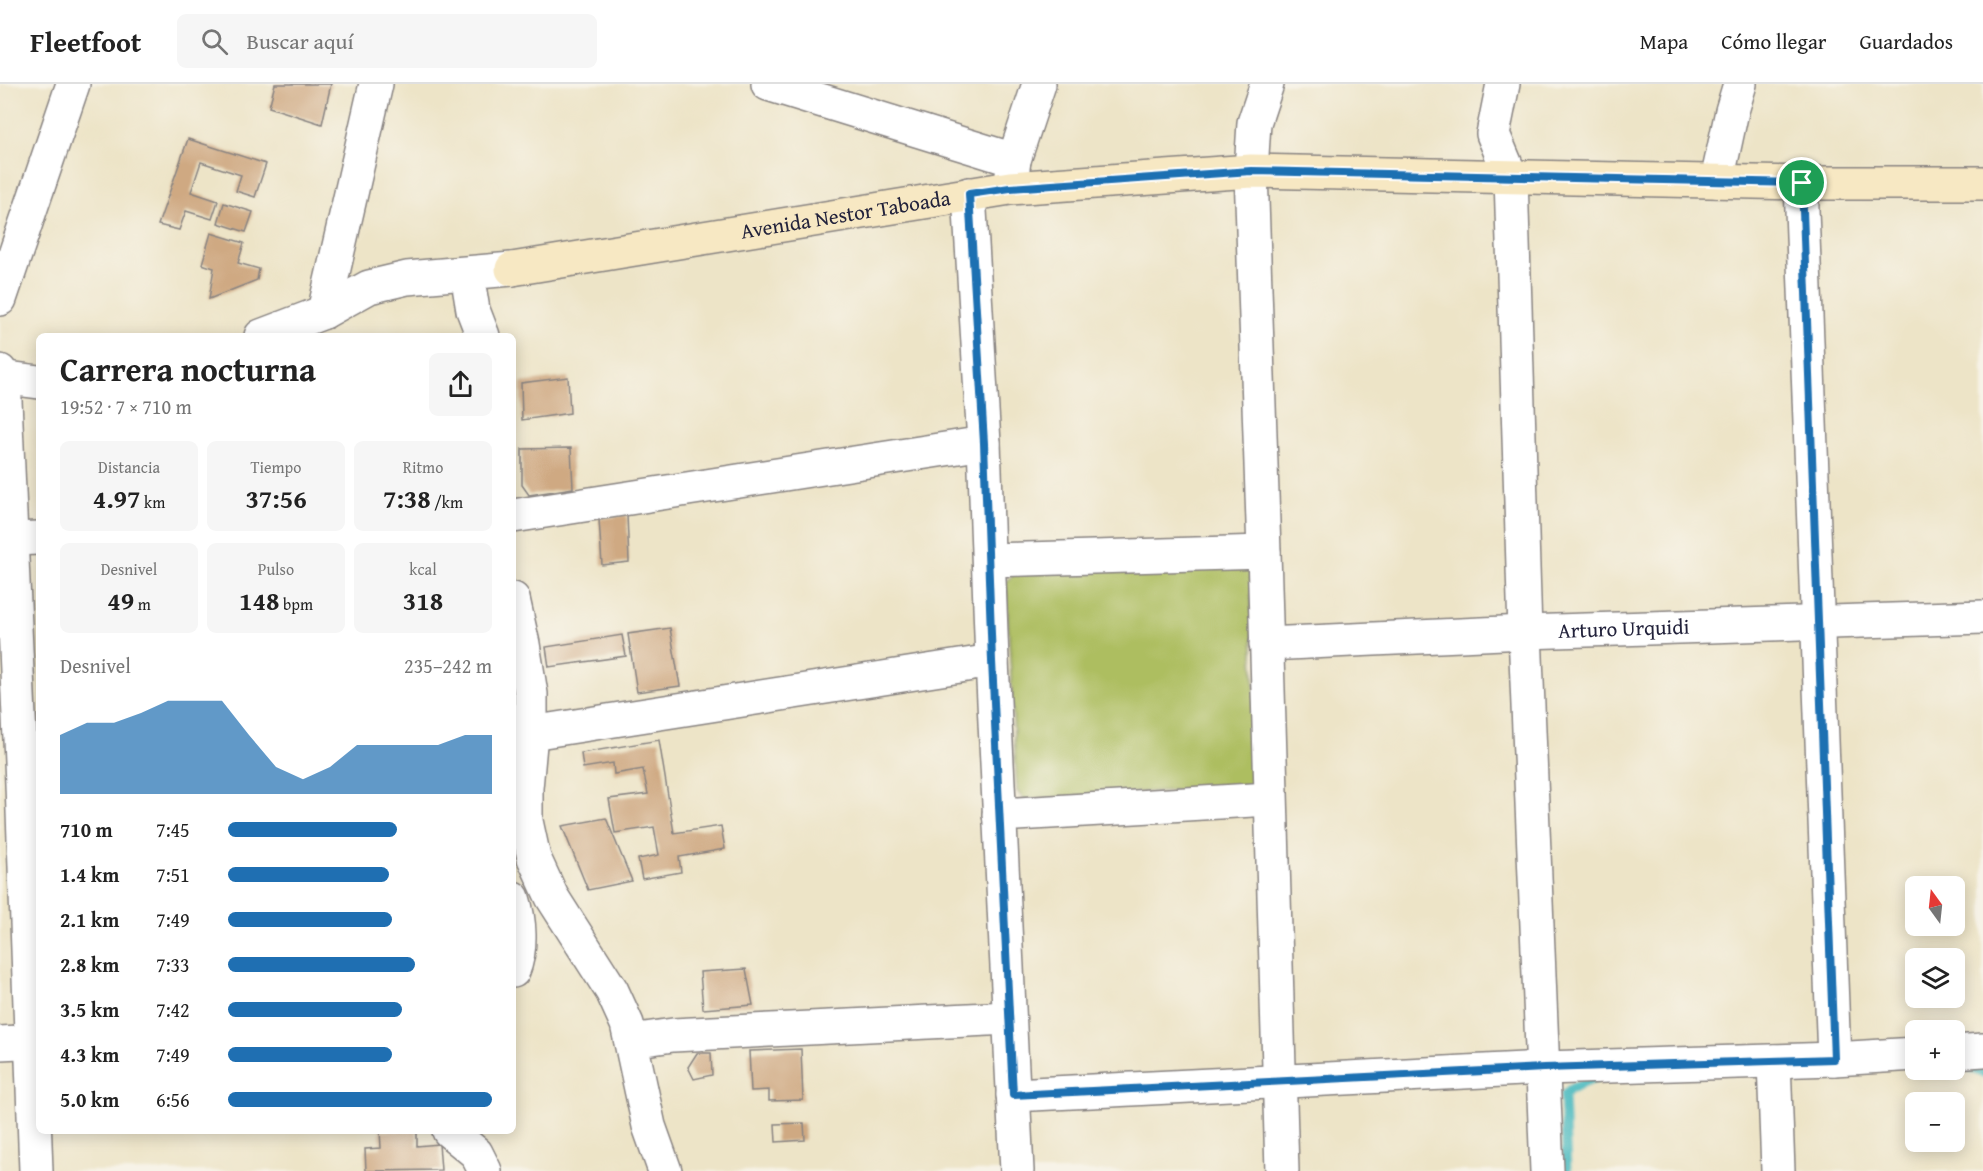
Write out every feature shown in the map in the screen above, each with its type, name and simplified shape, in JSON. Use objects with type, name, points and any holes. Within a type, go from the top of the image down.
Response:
[{"type":"street","points":[[0,299],[73,84]]},
{"type":"street","points":[[324,312],[376,84]]},
{"type":"street","points":[[768,84],[802,89],[1012,174],[1039,84]]},
{"type":"street","points":[[1267,84],[1254,123],[1251,171],[1282,1171]]},
{"type":"street","points":[[1503,84],[1493,134],[1511,177],[1525,632],[1547,1171]]},
{"type":"street","points":[[1717,182],[1740,84]]},
{"type":"street","name":"Avenida Nestor Taboada","points":[[467,274],[512,269],[969,194],[1012,174],[1251,171],[1802,183],[1980,174]]},
{"type":"street","points":[[1802,183],[1834,1059]]},
{"type":"street","points":[[969,194],[984,443],[1008,1018],[1017,1171]]},
{"type":"street","points":[[269,333],[324,312],[369,287],[407,278],[467,274],[473,310],[482,333]]},
{"type":"street","points":[[36,381],[1,375],[30,784],[23,1042],[36,1124]]},
{"type":"street","points":[[516,516],[984,443]]},
{"type":"street","points":[[989,560],[1264,552]]},
{"type":"street","points":[[516,612],[531,694],[526,820],[534,858],[552,897],[612,990],[627,1024],[649,1126],[665,1171]]},
{"type":"street","name":"Arturo Urquidi","points":[[1266,644],[1525,632],[1983,617]]},
{"type":"street","points":[[531,733],[992,661]]},
{"type":"street","points":[[999,815],[1270,799]]},
{"type":"street","points":[[516,915],[518,927],[516,964]]},
{"type":"street","points":[[631,1041],[673,1035],[1008,1018]]},
{"type":"street","points":[[1965,1051],[1983,1050]]},
{"type":"street","points":[[1013,1095],[1544,1068],[1905,1055]]},
{"type":"street","points":[[1774,1061],[1778,1171]]},
{"type":"street","points":[[36,1171],[37,1134]]},
{"type":"street","points":[[454,1134],[476,1153],[485,1171]]},
{"type":"green space","points":[[1239,562],[1250,571],[1258,779],[1251,786],[1024,799],[1017,791],[1006,582],[1016,572]]},
{"type":"building","points":[[275,84],[331,84],[322,124],[269,107]]},
{"type":"building","points":[[188,139],[266,164],[255,197],[236,191],[241,175],[201,162],[191,192],[218,201],[212,219],[186,211],[179,230],[158,225]]},
{"type":"building","points":[[224,203],[253,212],[246,232],[218,223]]},
{"type":"building","points":[[211,233],[244,243],[238,263],[259,269],[257,280],[209,299],[214,268],[202,264]]},
{"type":"building","points":[[568,377],[570,413],[522,420],[521,383]]},
{"type":"building","points":[[571,448],[573,488],[529,495],[522,485],[522,449]]},
{"type":"building","points":[[627,515],[629,562],[602,565],[599,519]]},
{"type":"building","points":[[670,628],[680,686],[637,692],[628,634]]},
{"type":"building","points":[[622,635],[626,656],[549,667],[546,647]]},
{"type":"building","points":[[659,740],[674,833],[721,826],[725,849],[679,857],[681,872],[642,879],[638,859],[659,855],[654,827],[615,833],[609,799],[648,794],[643,769],[614,774],[613,763],[583,768],[581,753]]},
{"type":"building","points":[[606,818],[632,881],[588,890],[562,826]]},
{"type":"building","points":[[746,969],[753,1005],[703,1009],[700,972]]},
{"type":"building","points":[[801,1049],[803,1100],[769,1101],[769,1090],[751,1091],[749,1051]]},
{"type":"building","points":[[697,1053],[711,1053],[712,1075],[694,1079],[688,1067]]},
{"type":"building","points":[[804,1123],[805,1140],[776,1142],[775,1124]]},
{"type":"building","points":[[380,1134],[417,1134],[417,1146],[439,1144],[441,1170],[366,1171],[365,1149],[381,1148]]},
{"type":"waterway","points":[[1965,1067],[1983,1073]]},
{"type":"waterway","points":[[1567,1171],[1564,1095],[1570,1089],[1594,1079]]},
{"type":"route","points":[[1251,171],[1802,183],[1834,1059],[1544,1068],[1013,1095],[984,443],[969,194],[1010,188],[1251,171]]}]
